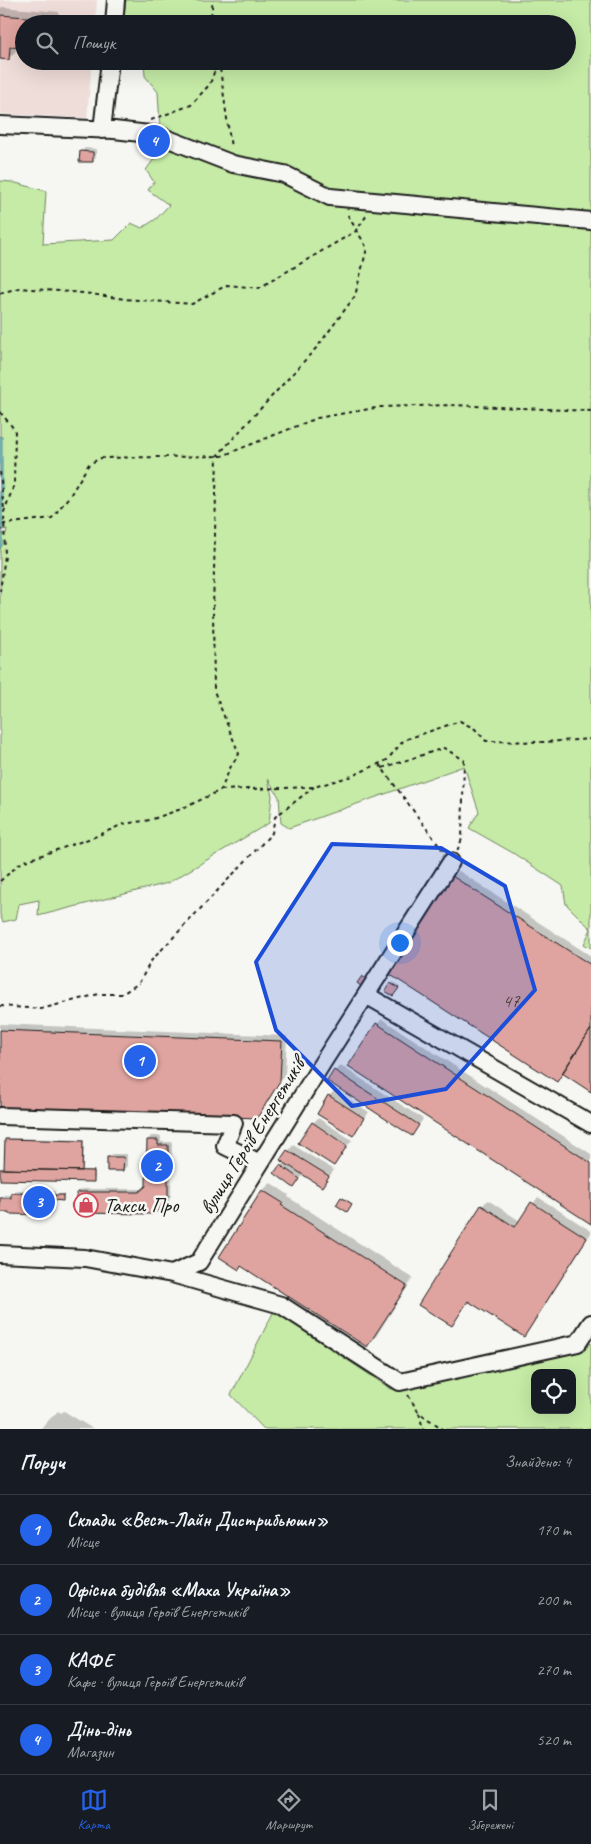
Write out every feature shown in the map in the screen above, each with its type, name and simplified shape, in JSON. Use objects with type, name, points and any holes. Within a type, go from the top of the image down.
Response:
[{"type":"street","points":[[115,15],[116,0]]},
{"type":"street","points":[[110,70],[110,133]]},
{"type":"street","points":[[0,125],[158,135],[233,164],[284,174],[330,197],[591,221]]},
{"type":"street","name":"вулиця Героїв Енергетиків","points":[[172,1274],[199,1262],[323,1062],[452,862]]},
{"type":"street","points":[[366,995],[591,1124]]},
{"type":"street","points":[[0,1116],[234,1123],[225,1146],[260,1163]]},
{"type":"street","points":[[0,1254],[85,1258],[172,1274],[282,1305],[400,1382],[578,1343],[591,1323]]},
{"type":"path","points":[[211,15],[213,0]]},
{"type":"path","points":[[134,134],[154,118],[191,105],[210,84],[215,70]]},
{"type":"path","points":[[219,70],[233,164]]},
{"type":"path","points":[[221,790],[230,768],[239,754],[214,691],[213,610],[217,456],[318,346],[355,296],[367,248],[339,197]]},
{"type":"path","points":[[0,293],[19,288],[84,292],[125,299],[192,304],[227,285],[259,288],[356,231],[377,201]]},
{"type":"path","points":[[4,524],[52,518],[71,494],[89,464],[101,458],[222,456],[316,418],[381,407],[452,405],[591,411]]},
{"type":"path","points":[[0,412],[15,430],[14,485],[4,512]]},
{"type":"path","points":[[0,472],[4,512],[5,556],[0,591]]},
{"type":"path","points":[[0,532],[4,524]]},
{"type":"path","points":[[0,881],[22,862],[97,836],[123,824],[150,820],[184,808],[221,790],[314,787],[352,776],[387,760],[404,740],[460,721],[475,729],[486,741],[543,742],[591,739]]},
{"type":"path","points":[[379,764],[452,862],[462,839],[464,760],[444,748],[382,768]]},
{"type":"path","points":[[0,1006],[41,1009],[99,994],[122,994],[139,984],[151,961],[272,833],[275,817],[314,787]]},
{"type":"path","points":[[400,1382],[419,1413],[423,1429]]},
{"type":"path","points":[[419,1413],[443,1429]]},
{"type":"highlighted area","points":[[332,844],[441,848],[505,886],[535,990],[446,1089],[352,1106],[276,1030],[256,962]]},
{"type":"shaded area","points":[[0,0],[97,0],[96,15],[15,15],[15,70],[91,70],[87,118],[0,114]]},
{"type":"green space","points":[[126,0],[591,0],[591,929],[566,904],[563,886],[513,853],[469,828],[479,812],[464,766],[289,828],[281,823],[279,797],[268,779],[272,796],[269,823],[168,883],[38,916],[39,900],[19,904],[16,919],[3,922],[0,915],[0,534],[6,534],[7,529],[4,530],[0,527],[0,181],[12,182],[46,191],[43,244],[114,240],[131,223],[142,228],[156,219],[169,205],[148,190],[154,182],[146,170],[165,144],[160,126],[158,92],[145,76],[145,70],[576,70],[576,15],[124,15]]},
{"type":"green space","points":[[591,929],[591,948],[584,944]]},
{"type":"green space","points":[[274,1311],[391,1389],[581,1351],[591,1343],[591,1429],[264,1429],[231,1395]]},
{"type":"water","points":[[0,436],[2,437],[2,545],[0,549]]},
{"type":"building","points":[[0,15],[15,16],[15,47],[10,47],[9,60],[0,59]]},
{"type":"building","points":[[80,151],[93,152],[93,162],[79,162]]},
{"type":"building","points":[[452,876],[591,965],[591,1029],[557,1082],[389,974]]},
{"type":"building","points":[[362,976],[367,980],[362,987],[357,983]]},
{"type":"building","points":[[390,983],[399,988],[393,996],[385,991]]},
{"type":"building","points":[[376,1023],[591,1163],[591,1224],[348,1066]]},
{"type":"building","points":[[591,1029],[591,1092],[562,1073]]},
{"type":"building","points":[[0,1030],[282,1041],[280,1081],[257,1118],[0,1108]]},
{"type":"building","points":[[334,1070],[419,1125],[412,1136],[327,1081]]},
{"type":"building","points":[[328,1095],[364,1118],[353,1136],[317,1114]]},
{"type":"building","points":[[312,1122],[347,1146],[334,1166],[298,1143]]},
{"type":"building","points":[[5,1139],[83,1141],[82,1171],[4,1169]]},
{"type":"building","points":[[147,1140],[158,1140],[158,1145],[168,1145],[168,1201],[154,1214],[76,1213],[77,1208],[72,1208],[72,1203],[77,1203],[77,1192],[139,1192],[146,1186]]},
{"type":"building","points":[[287,1150],[329,1176],[322,1187],[280,1160]]},
{"type":"building","points":[[107,1157],[124,1157],[123,1171],[107,1171]]},
{"type":"building","points":[[280,1165],[300,1179],[294,1188],[274,1173]]},
{"type":"building","points":[[0,1169],[94,1171],[94,1182],[0,1180]]},
{"type":"building","points":[[262,1190],[283,1203],[281,1205],[407,1286],[367,1347],[241,1266],[239,1270],[219,1257]]},
{"type":"building","points":[[11,1193],[52,1194],[51,1215],[0,1212],[0,1198],[11,1198]]},
{"type":"building","points":[[54,1195],[63,1195],[63,1201],[54,1200]]},
{"type":"building","points":[[341,1197],[352,1204],[347,1212],[336,1205]]},
{"type":"building","points":[[531,1202],[587,1238],[524,1337],[468,1301],[452,1326],[418,1305],[481,1205],[515,1227]]},
{"type":"place","name":"Дінь-дінь","points":[[154,141]]},
{"type":"place","name":"Склади «Вест-Лайн Дистрибьюшн»","points":[[140,1061]]},
{"type":"place","name":"Офісна будівля «Маха Україна»","points":[[157,1166]]},
{"type":"place","name":"КАФЕ","points":[[39,1202]]},
{"type":"place","name":"Такси Про","points":[[86,1205]]}]
